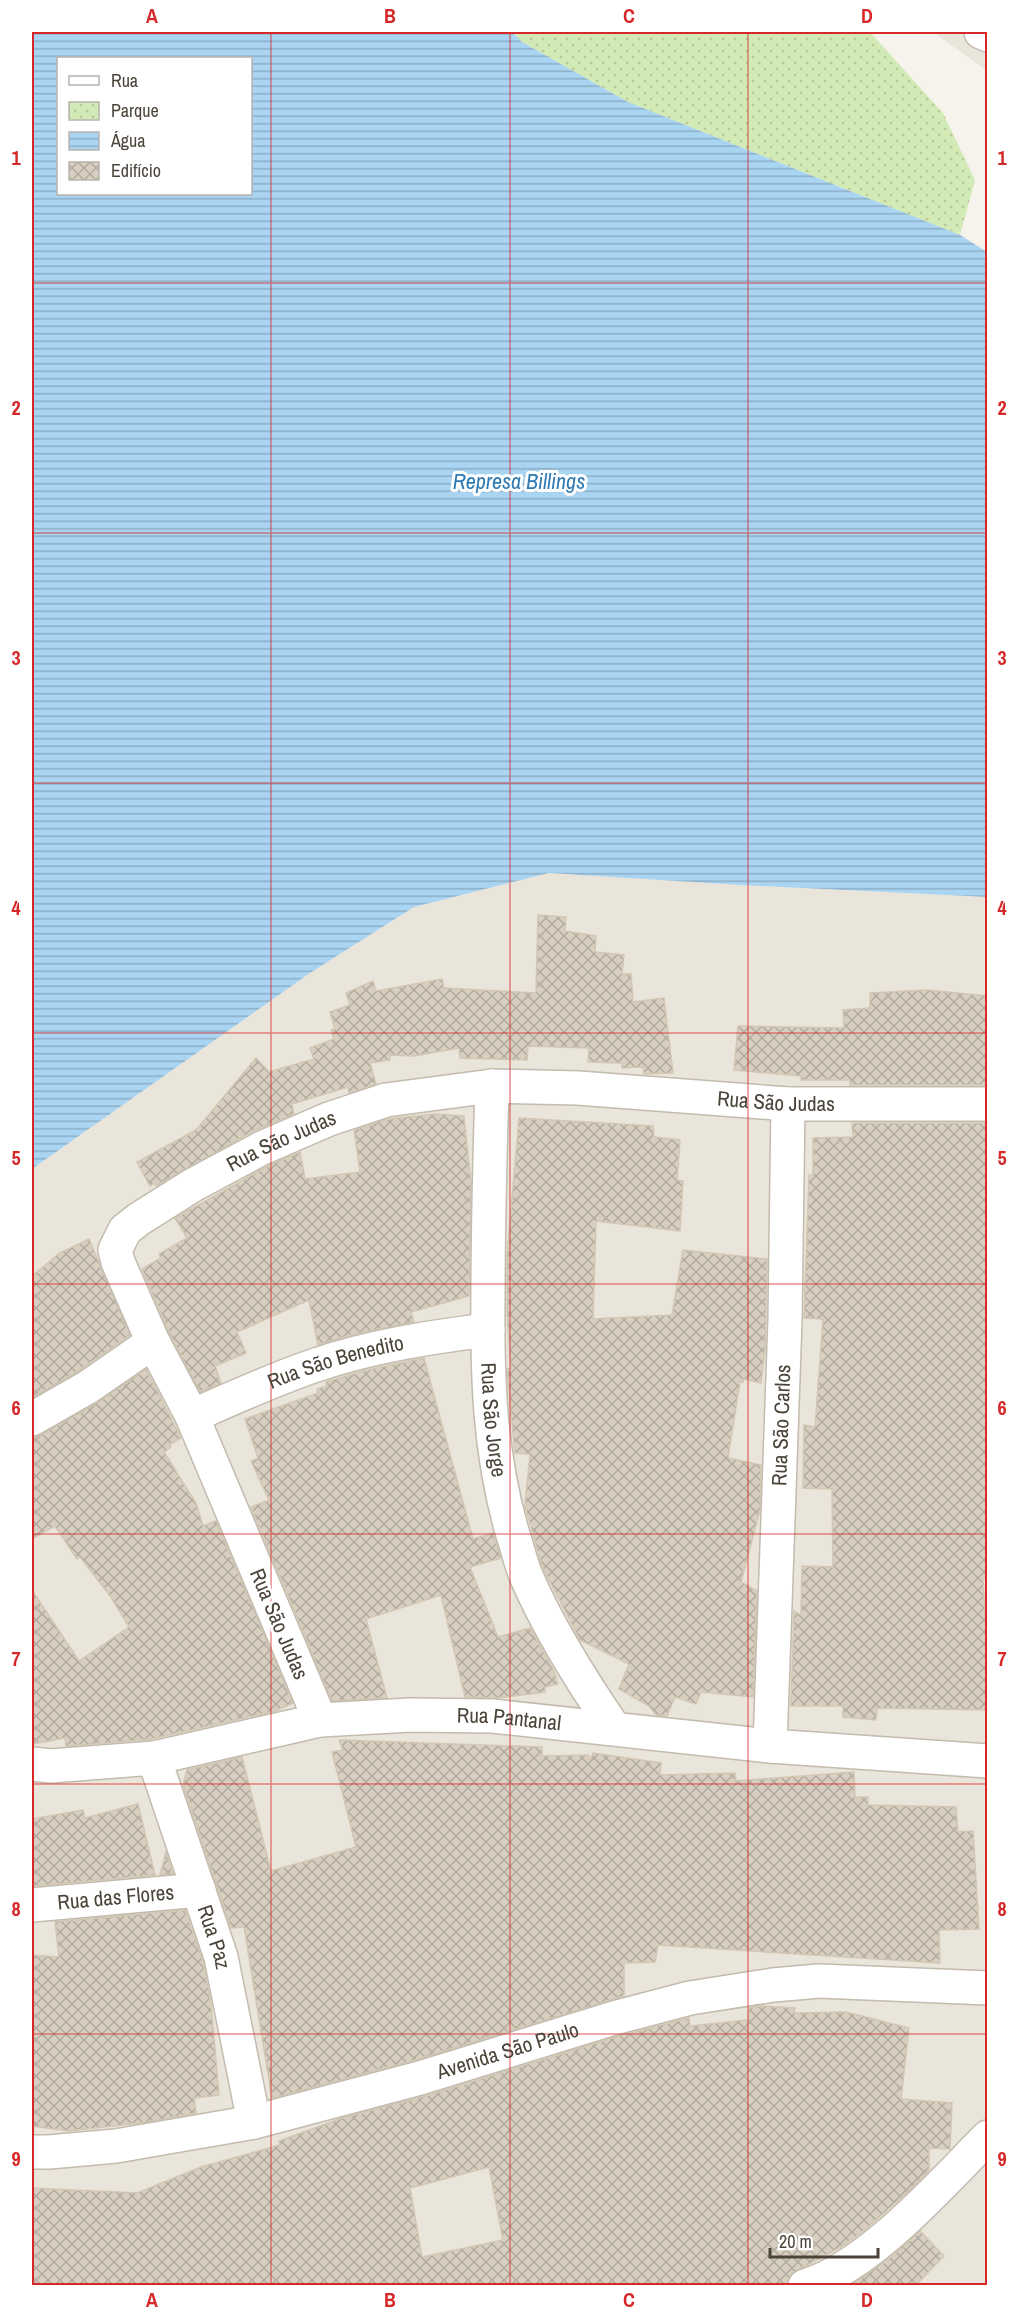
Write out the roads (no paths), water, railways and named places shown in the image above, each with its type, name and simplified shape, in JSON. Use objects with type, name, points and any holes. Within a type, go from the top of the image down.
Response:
[{"type":"street","points":[[981,32],[987,35]]},
{"type":"street","name":"Rua São Judas","points":[[320,1720],[192,1416],[153,1342],[118,1262],[115,1251],[125,1230],[193,1185],[262,1148],[329,1119],[386,1100],[492,1086],[578,1088],[788,1104],[987,1104]]},
{"type":"street","name":"Rua São Jorge","points":[[492,1086],[488,1203],[488,1330],[491,1431],[502,1498],[526,1577],[555,1635],[583,1683],[614,1728]]},
{"type":"street","name":"Rua São Carlos","points":[[770,1746],[784,1320],[788,1104]]},
{"type":"street","name":"Rua São Benedito","points":[[192,1416],[316,1365],[369,1350],[435,1336],[488,1330]]},
{"type":"street","points":[[32,1419],[88,1387],[153,1342]]},
{"type":"street","name":"Rua Pantanal","points":[[32,1764],[51,1766],[154,1758],[320,1720],[411,1715],[492,1716],[770,1746],[987,1761]]},
{"type":"street","name":"Rua Paz","points":[[154,1758],[221,1957],[254,2122]]},
{"type":"street","name":"Rua das Flores","points":[[32,1905],[199,1890]]},
{"type":"street","name":"Avenida São Paulo","points":[[32,2152],[116,2146],[254,2122],[420,2078],[690,1998],[773,1985],[819,1981],[987,1988]]},
{"type":"street","points":[[805,2286],[817,2282],[865,2253],[890,2233],[987,2137]]},
{"type":"water","name":"Represa Billings","points":[[32,32],[512,32],[522,42],[628,102],[960,235],[987,252],[987,897],[549,873],[414,907],[310,973],[32,1169]]}]
